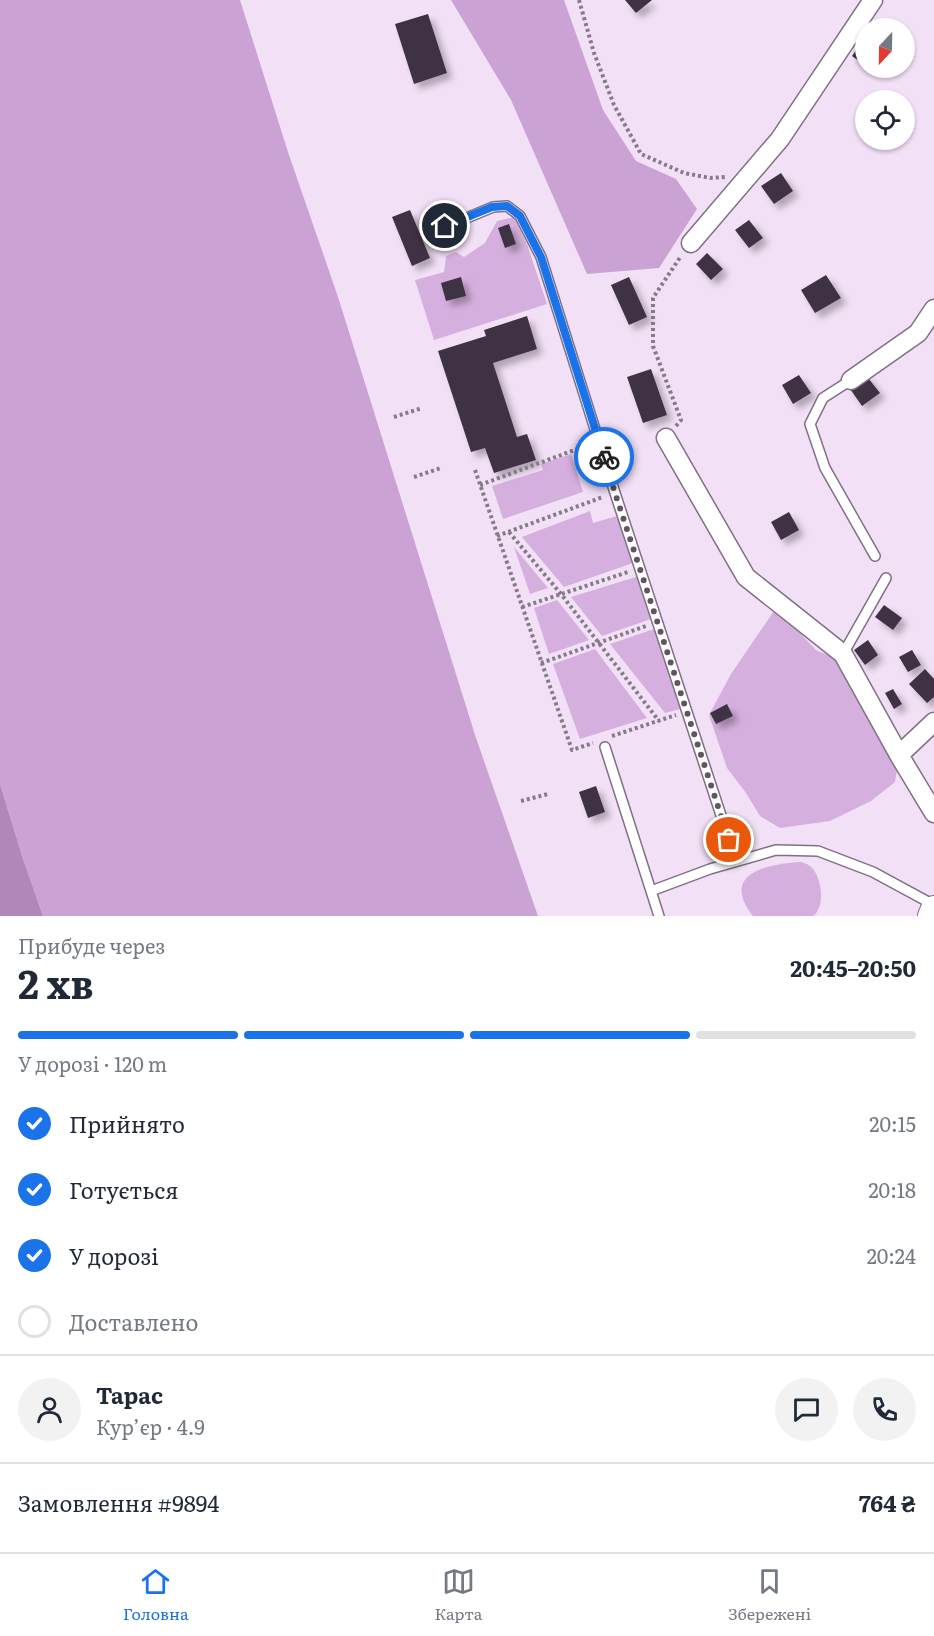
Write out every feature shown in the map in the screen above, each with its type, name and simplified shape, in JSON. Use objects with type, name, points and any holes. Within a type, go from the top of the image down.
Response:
[{"type":"main road","points":[[931,916],[934,907]]},
{"type":"street","points":[[691,243],[780,140],[873,0]]},
{"type":"street","points":[[850,380],[918,333],[934,309]]},
{"type":"street","points":[[666,438],[746,577],[843,654],[934,813]]},
{"type":"street","points":[[899,755],[934,722]]},
{"type":"lane","points":[[445,226],[492,207],[507,206],[520,216],[541,257],[615,493],[736,861]]},
{"type":"lane","points":[[850,380],[823,398],[810,424],[825,468],[875,556]]},
{"type":"lane","points":[[843,654],[886,578]]},
{"type":"lane","points":[[605,743],[659,916]]},
{"type":"lane","points":[[651,891],[710,869],[776,850],[818,851],[873,872],[934,907]]},
{"type":"path","points":[[579,0],[594,53],[614,105],[641,154],[684,173],[710,178],[749,175]]},
{"type":"path","points":[[666,438],[681,420],[653,346],[653,298],[691,243]]},
{"type":"path","points":[[394,417],[422,408]]},
{"type":"path","points":[[480,485],[600,441]]},
{"type":"path","points":[[414,477],[441,468]]},
{"type":"path","points":[[475,470],[572,750],[594,742]]},
{"type":"path","points":[[497,536],[615,493]]},
{"type":"path","points":[[509,532],[561,594],[659,721]]},
{"type":"path","points":[[522,607],[640,568]]},
{"type":"path","points":[[541,663],[658,622]]},
{"type":"path","points":[[605,743],[688,711]]},
{"type":"path","points":[[521,801],[548,794]]},
{"type":"shaded area","points":[[0,0],[240,0],[288,152],[338,297],[476,738],[538,916],[43,916],[0,784]]},
{"type":"shaded area","points":[[451,0],[564,0],[603,110],[636,161],[676,179],[697,209],[659,268],[587,274],[511,100]]},
{"type":"shaded area","points":[[514,217],[527,244],[547,304],[434,340],[415,280],[444,272],[446,256],[456,252],[464,257],[485,243],[497,221]]},
{"type":"shaded area","points":[[571,454],[583,492],[503,519],[492,486],[543,470],[541,464]]},
{"type":"shaded area","points":[[590,511],[593,523],[617,516],[633,563],[564,587],[522,537]]},
{"type":"shaded area","points":[[514,547],[548,588],[530,594]]},
{"type":"shaded area","points":[[639,576],[651,619],[602,636],[571,597]]},
{"type":"shaded area","points":[[557,600],[589,640],[549,654],[534,608]]},
{"type":"shaded area","points":[[776,608],[816,650],[839,660],[897,770],[895,782],[871,801],[830,821],[780,828],[760,816],[727,768],[709,715],[731,674]]},
{"type":"shaded area","points":[[657,628],[684,708],[665,713],[610,644]]},
{"type":"shaded area","points":[[595,649],[647,718],[580,739],[553,664]]},
{"type":"shaded area","points":[[0,784],[23,859],[43,916],[0,916]]},
{"type":"shaded area","points":[[801,862],[814,870],[820,883],[821,899],[817,912],[813,916],[753,916],[744,901],[742,890],[745,881],[762,869]]},
{"type":"building","points":[[625,0],[652,0],[636,13]]},
{"type":"building","points":[[428,14],[447,73],[414,84],[395,24]]},
{"type":"building","points":[[781,173],[793,191],[774,204],[761,186]]},
{"type":"building","points":[[410,210],[430,258],[412,266],[392,217]]},
{"type":"building","points":[[749,220],[763,238],[749,248],[735,230]]},
{"type":"building","points":[[509,224],[516,244],[505,248],[498,228]]},
{"type":"building","points":[[707,253],[723,269],[711,280],[696,264]]},
{"type":"building","points":[[826,275],[841,298],[815,313],[801,290]]},
{"type":"building","points":[[461,277],[466,296],[446,301],[441,283]]},
{"type":"building","points":[[629,277],[647,317],[629,325],[611,285]]},
{"type":"building","points":[[527,316],[537,349],[493,363],[517,437],[527,434],[536,460],[494,473],[485,448],[471,452],[438,351],[486,336],[484,330]]},
{"type":"building","points":[[651,369],[667,415],[643,423],[627,377]]},
{"type":"building","points":[[865,374],[880,393],[862,406],[848,386]]},
{"type":"building","points":[[799,375],[811,393],[793,404],[782,385]]},
{"type":"building","points":[[789,512],[799,530],[781,540],[771,522]]},
{"type":"building","points":[[884,605],[902,618],[893,630],[875,617]]},
{"type":"building","points":[[868,640],[878,655],[865,665],[854,650]]},
{"type":"building","points":[[912,650],[921,665],[908,672],[899,657]]},
{"type":"building","points":[[925,669],[934,679],[934,697],[927,703],[909,684]]},
{"type":"building","points":[[893,689],[902,704],[894,709],[885,693]]},
{"type":"building","points":[[727,704],[733,716],[716,724],[710,713]]},
{"type":"building","points":[[596,786],[605,812],[588,818],[579,792]]},
{"type":"way so far","points":[[604,457],[729,840]]},
{"type":"route","points":[[445,226],[492,207],[507,206],[520,216],[541,257],[604,457]]}]
